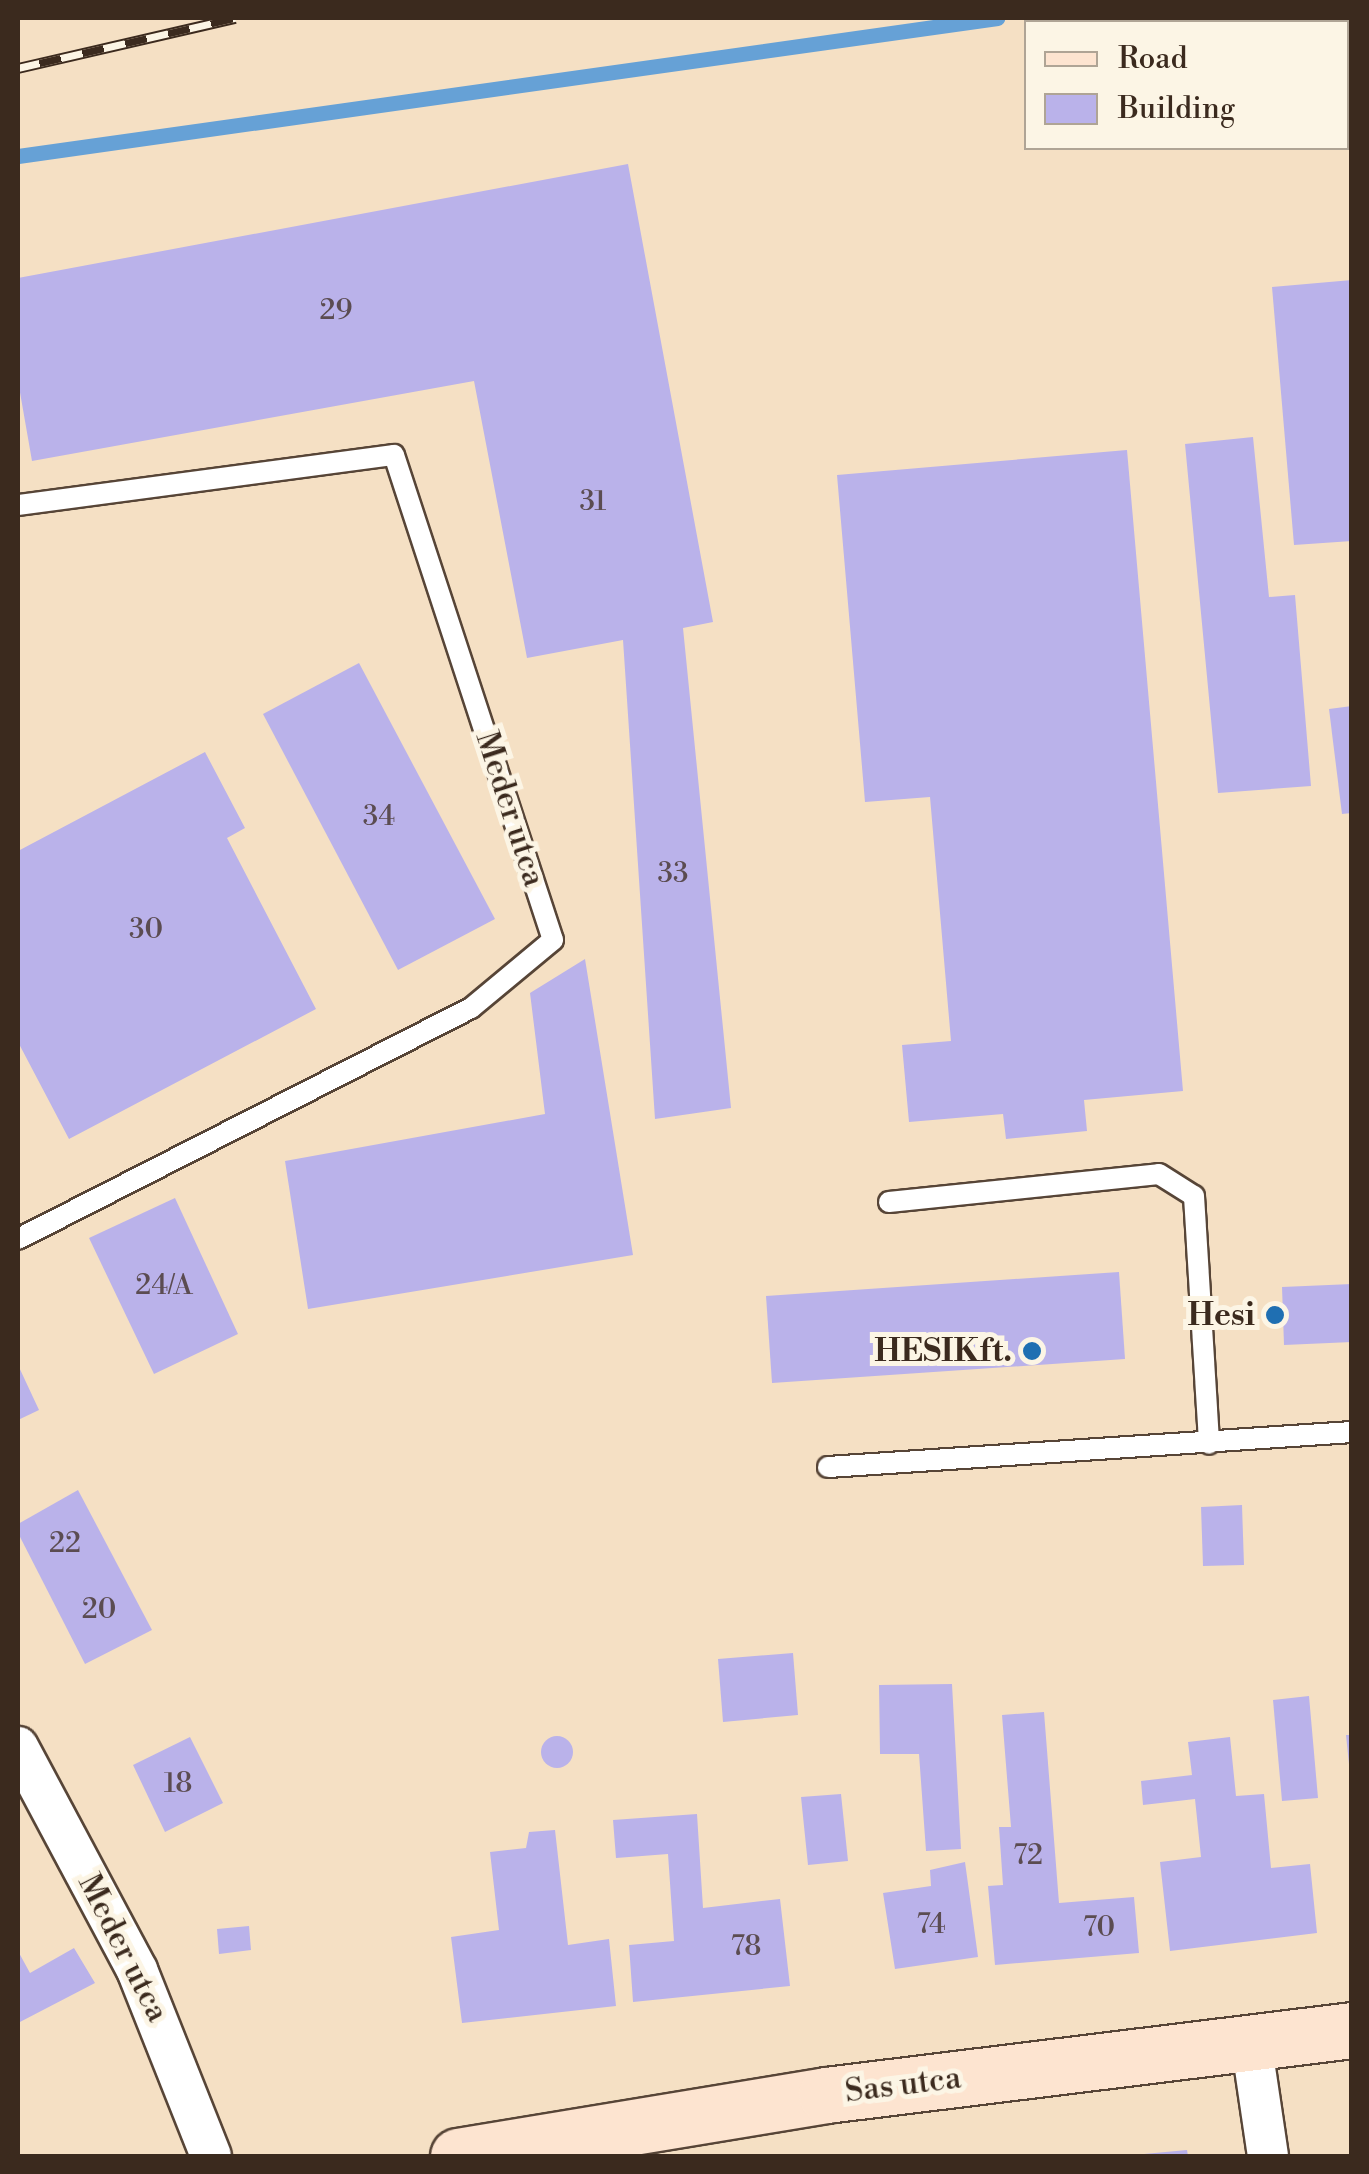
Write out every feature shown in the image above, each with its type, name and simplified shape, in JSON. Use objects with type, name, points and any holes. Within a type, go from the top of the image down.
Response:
[{"type":"main road","name":"Sas utca","points":[[458,2156],[826,2095],[1352,2030]]},
{"type":"street","name":"Meder utca","points":[[18,1747],[138,1970],[210,2156]]},
{"type":"street","points":[[1251,2041],[1268,2156]]},
{"type":"lane","name":"Meder utca","points":[[18,506],[394,455],[552,940],[471,1008],[18,1239]]},
{"type":"lane","points":[[889,1202],[1159,1174],[1194,1196],[1209,1444]]},
{"type":"lane","points":[[828,1466],[1352,1432]]},
{"type":"building","points":[[628,164],[713,622],[683,628],[731,1108],[655,1119],[623,640],[527,658],[474,381],[32,461],[18,381],[18,278]]},
{"type":"building","points":[[1352,280],[1352,541],[1294,545],[1272,287]]},
{"type":"building","points":[[1253,437],[1269,597],[1295,595],[1311,786],[1218,793],[1185,444]]},
{"type":"building","points":[[1127,450],[1183,1091],[1084,1100],[1087,1131],[1006,1139],[1003,1114],[909,1122],[902,1045],[951,1041],[930,797],[865,802],[837,475]]},
{"type":"building","points":[[359,663],[495,919],[398,970],[263,714]]},
{"type":"building","points":[[1352,706],[1352,813],[1342,814],[1329,709]]},
{"type":"building","points":[[205,752],[245,828],[227,838],[316,1009],[69,1139],[18,1042],[18,851]]},
{"type":"building","points":[[585,959],[633,1255],[308,1309],[285,1161],[545,1114],[530,993]]},
{"type":"building","points":[[175,1198],[238,1334],[154,1374],[89,1238]]},
{"type":"building","points":[[1119,1272],[1125,1359],[772,1383],[766,1296]]},
{"type":"building","points":[[1352,1284],[1352,1342],[1284,1345],[1282,1287]]},
{"type":"building","points":[[18,1365],[39,1410],[18,1420]]},
{"type":"building","points":[[78,1490],[152,1630],[85,1664],[18,1533],[18,1524]]},
{"type":"building","points":[[1242,1505],[1244,1565],[1203,1566],[1201,1507]]},
{"type":"building","points":[[793,1653],[798,1715],[723,1722],[718,1659]]},
{"type":"building","points":[[952,1684],[961,1849],[926,1851],[919,1754],[880,1754],[879,1685]]},
{"type":"building","points":[[1309,1696],[1318,1798],[1282,1801],[1273,1700]]},
{"type":"building","points":[[1044,1712],[1059,1903],[1134,1897],[1139,1953],[995,1965],[988,1886],[1003,1885],[999,1827],[1011,1827],[1002,1715]]},
{"type":"building","points":[[1346,1735],[1352,1735],[1352,1764],[1349,1764]]},
{"type":"building","points":[[557,1736],[568,1741],[573,1752],[568,1763],[557,1768],[546,1763],[541,1752],[546,1741]]},
{"type":"building","points":[[190,1737],[223,1803],[165,1832],[133,1765]]},
{"type":"building","points":[[1230,1737],[1236,1796],[1264,1794],[1271,1868],[1310,1864],[1317,1933],[1170,1951],[1160,1862],[1201,1857],[1195,1799],[1143,1805],[1141,1781],[1192,1775],[1188,1742]]},
{"type":"building","points":[[841,1794],[848,1861],[808,1865],[801,1797]]},
{"type":"building","points":[[697,1814],[703,1908],[780,1899],[790,1986],[633,2002],[629,1945],[674,1941],[668,1854],[616,1858],[613,1820]]},
{"type":"building","points":[[555,1830],[568,1945],[609,1939],[616,2006],[462,2023],[451,1937],[499,1930],[490,1852],[526,1848],[529,1832]]},
{"type":"building","points":[[965,1862],[978,1957],[895,1969],[883,1893],[931,1886],[930,1870]]},
{"type":"building","points":[[249,1926],[251,1950],[219,1954],[217,1929]]},
{"type":"building","points":[[74,1948],[95,1983],[18,2023],[18,1951],[30,1973]]},
{"type":"building","points":[[1187,2150],[1188,2156],[1144,2156],[1144,2154]]},
{"type":"waterway","points":[[18,156],[997,18]]},
{"type":"railway","points":[[18,68],[235,18]]},
{"type":"place","name":"Hesi","points":[[1275,1315]]},
{"type":"place","name":"HESIKft.","points":[[1032,1351]]}]
